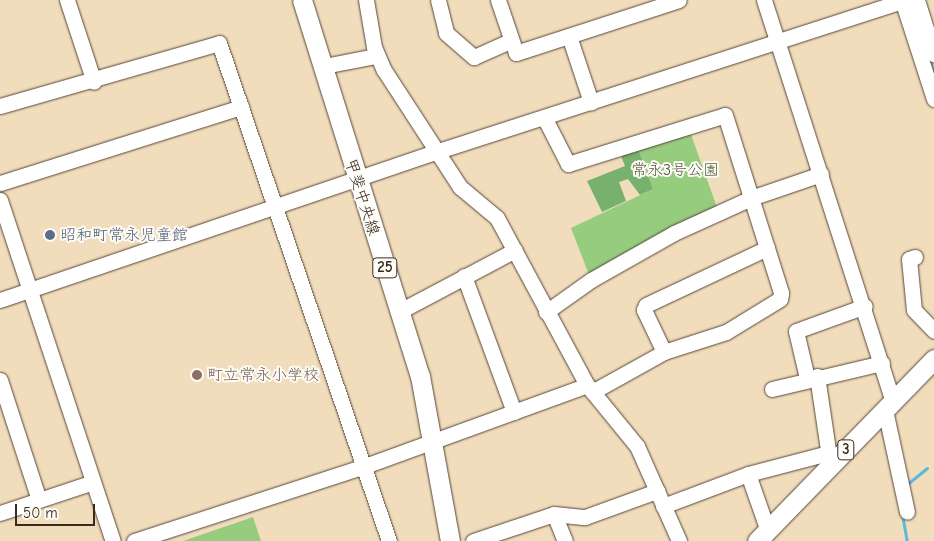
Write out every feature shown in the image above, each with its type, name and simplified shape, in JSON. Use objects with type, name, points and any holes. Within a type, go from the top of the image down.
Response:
[{"type":"main road","name":"甲斐中央線","points":[[302,0],[324,66],[356,182],[400,311],[435,442],[450,541]]},
{"type":"main road","name":"3","points":[[768,535],[829,460],[889,405],[934,359]]},
{"type":"street","points":[[67,0],[94,82]]},
{"type":"street","points":[[366,0],[376,56],[460,187],[497,218],[589,389],[637,446],[679,541]]},
{"type":"street","points":[[438,0],[446,33],[474,56],[510,41]]},
{"type":"street","points":[[498,0],[510,41],[516,53],[678,0]]},
{"type":"street","points":[[764,0],[882,363],[901,489],[907,512]]},
{"type":"street","points":[[0,300],[277,209],[438,151],[907,0]]},
{"type":"street","points":[[907,0],[934,54]]},
{"type":"street","points":[[907,0],[934,99]]},
{"type":"street","points":[[570,36],[591,102]]},
{"type":"street","points":[[0,106],[94,82],[219,43],[390,541]]},
{"type":"street","points":[[324,66],[376,56]]},
{"type":"street","points":[[0,182],[241,108]]},
{"type":"street","points":[[134,541],[365,466],[514,412],[589,389],[664,352],[726,332],[780,299],[767,248],[725,114],[568,164],[544,117]]},
{"type":"street","points":[[546,312],[630,256],[751,198],[821,174]]},
{"type":"street","points":[[0,200],[5,230],[30,290],[113,541]]},
{"type":"street","points":[[664,352],[644,310],[646,305],[767,248]]},
{"type":"street","points":[[400,311],[515,250]]},
{"type":"street","points":[[915,257],[909,259],[914,310],[934,331]]},
{"type":"street","points":[[464,276],[514,412]]},
{"type":"street","points":[[664,506],[748,474],[829,460],[812,377],[796,331],[865,306]]},
{"type":"street","points":[[772,389],[812,377],[846,374],[882,363]]},
{"type":"street","points":[[0,380],[39,500]]},
{"type":"street","points":[[748,474],[768,535]]},
{"type":"street","points":[[0,513],[93,482]]},
{"type":"street","points":[[473,541],[554,514],[584,516],[656,491]]},
{"type":"street","points":[[554,514],[565,541]]},
{"type":"green space","name":"常永3号公園","points":[[688,126],[719,213],[591,280],[571,228],[653,189],[636,143]]},
{"type":"green space","points":[[639,151],[653,189],[640,195],[628,179],[619,182],[626,201],[602,212],[587,181],[625,166],[621,156]]},
{"type":"green space","points":[[253,517],[261,541],[183,541]]},
{"type":"waterway","points":[[929,58],[934,74]]},
{"type":"waterway","points":[[906,485],[927,468]]},
{"type":"waterway","points":[[902,514],[907,541]]},
{"type":"place","name":"昭和町常永児童館","points":[[50,235]]},
{"type":"place","name":"町立常永小学校","points":[[197,375]]}]
